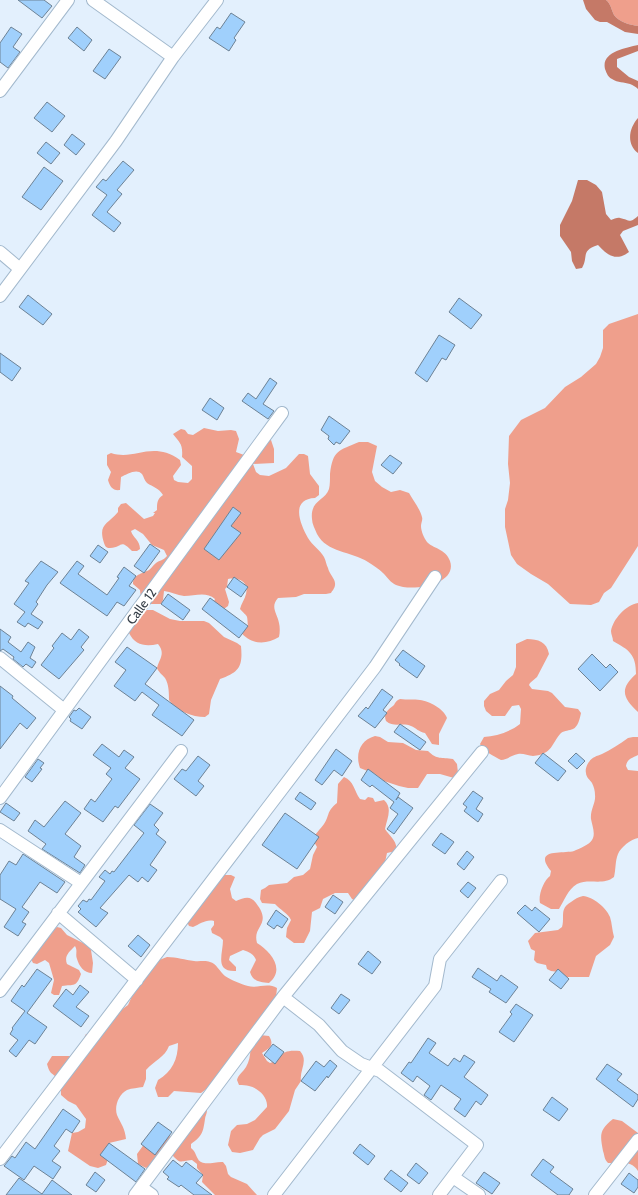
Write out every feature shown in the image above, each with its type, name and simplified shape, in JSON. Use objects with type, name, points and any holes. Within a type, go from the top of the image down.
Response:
[{"type":"street","points":[[0,91],[68,0]]},
{"type":"street","points":[[93,0],[173,57]]},
{"type":"street","points":[[0,296],[116,141],[173,57],[217,0]]},
{"type":"street","points":[[0,252],[20,269]]},
{"type":"street","name":"Calle 12","points":[[0,798],[282,413]]},
{"type":"street","points":[[0,1159],[375,668],[435,577]]},
{"type":"street","points":[[0,658],[64,710]]},
{"type":"street","points":[[0,991],[181,751]]},
{"type":"street","points":[[152,1195],[138,1191],[283,997],[482,752]]},
{"type":"street","points":[[0,830],[81,883]]},
{"type":"street","points":[[274,1195],[435,986],[440,959],[501,882]]},
{"type":"street","points":[[58,913],[137,980]]},
{"type":"street","points":[[283,997],[320,1025],[342,1051],[357,1062],[380,1071],[477,1145],[439,1195]]},
{"type":"street","points":[[595,1195],[638,1140]]},
{"type":"street","points":[[453,1177],[479,1195]]},
{"type":"shaded area","points":[[583,0],[606,0],[609,3],[614,15],[619,20],[638,26],[638,34],[625,32],[607,22],[595,20],[586,9]]},
{"type":"shaded area","points":[[606,0],[638,0],[638,26],[619,20],[614,15],[609,3]]},
{"type":"shaded area","points":[[638,45],[638,51],[617,59],[617,67],[629,77],[638,81],[638,89],[631,84],[616,81],[611,78],[605,69],[605,63],[607,58],[615,52]]},
{"type":"shaded area","points":[[638,118],[638,153],[630,141],[630,136],[633,126]]},
{"type":"shaded area","points":[[578,180],[587,180],[596,185],[602,192],[606,214],[611,220],[619,218],[631,221],[638,216],[638,225],[623,231],[620,235],[629,252],[620,257],[616,257],[605,252],[598,245],[589,249],[582,268],[576,269],[572,261],[571,252],[560,236],[560,225],[572,201]]},
{"type":"shaded area","points":[[638,314],[638,546],[611,588],[604,593],[599,602],[591,605],[570,604],[548,584],[517,564],[511,555],[505,527],[505,509],[508,500],[510,483],[508,464],[509,436],[521,420],[545,408],[565,387],[581,377],[596,364],[603,348],[603,330],[609,324]]},
{"type":"shaded area","points":[[204,428],[218,431],[236,431],[239,439],[236,452],[244,455],[267,438],[271,440],[274,449],[274,463],[253,464],[256,472],[260,475],[269,476],[286,468],[299,454],[308,456],[310,474],[319,486],[319,495],[315,498],[307,499],[302,503],[299,513],[302,526],[308,538],[324,557],[335,583],[335,587],[331,593],[326,594],[304,594],[296,597],[278,598],[274,604],[274,607],[280,631],[279,637],[274,640],[264,642],[253,641],[244,636],[240,631],[248,626],[247,616],[240,609],[245,596],[246,586],[239,579],[228,579],[227,587],[225,589],[229,602],[228,606],[221,611],[213,604],[215,599],[208,595],[200,594],[184,596],[164,591],[161,604],[147,604],[141,599],[140,590],[133,584],[133,581],[136,576],[149,570],[156,563],[166,558],[167,556],[164,550],[152,545],[143,534],[135,529],[131,531],[140,546],[140,549],[137,551],[132,551],[123,544],[114,548],[108,548],[105,546],[102,537],[103,528],[118,512],[118,508],[121,504],[126,503],[144,519],[153,516],[155,513],[153,513],[157,510],[158,500],[163,495],[158,489],[145,481],[140,472],[132,472],[121,477],[120,490],[111,487],[108,480],[111,472],[107,465],[107,455],[111,453],[128,455],[152,451],[170,454],[180,460],[181,465],[173,476],[174,480],[188,483],[192,479],[192,466],[182,457],[181,446],[173,434],[181,429],[185,430],[188,434],[193,435]]},
{"type":"shaded area","points":[[359,442],[368,442],[377,446],[372,472],[375,481],[391,492],[400,490],[409,493],[421,514],[421,526],[426,540],[429,544],[442,551],[448,557],[451,569],[447,576],[441,581],[432,585],[412,588],[396,585],[372,564],[361,558],[327,545],[317,534],[312,523],[313,508],[329,489],[333,460],[338,452]]},
{"type":"shaded area","points":[[638,603],[638,712],[626,698],[625,693],[627,684],[636,674],[635,662],[627,650],[613,641],[611,631],[617,617],[633,604]]},
{"type":"shaded area","points":[[140,610],[153,610],[170,619],[180,621],[204,621],[209,623],[224,637],[241,646],[241,659],[238,668],[232,674],[220,679],[211,700],[209,714],[205,717],[185,713],[172,704],[169,700],[166,680],[157,668],[162,654],[158,644],[145,645],[137,643],[129,633],[130,624]]},
{"type":"shaded area","points":[[527,639],[535,640],[544,644],[549,654],[537,677],[529,685],[532,689],[552,693],[565,707],[578,709],[581,715],[575,728],[561,733],[548,751],[540,755],[533,756],[518,754],[501,760],[486,751],[480,744],[484,737],[503,733],[520,724],[521,709],[519,705],[512,706],[505,716],[492,716],[486,711],[484,701],[490,694],[499,690],[513,675],[516,667],[516,644]]},
{"type":"shaded area","points":[[400,699],[424,701],[436,706],[443,712],[447,718],[439,734],[439,745],[432,744],[425,733],[411,726],[395,725],[386,721],[385,716],[387,712]]},
{"type":"shaded area","points":[[375,736],[388,742],[403,743],[416,750],[428,751],[439,758],[453,759],[457,764],[458,773],[454,778],[440,774],[427,774],[418,788],[408,788],[384,781],[375,774],[360,768],[358,758],[362,744]]},
{"type":"shaded area","points":[[638,737],[638,755],[629,760],[626,766],[628,770],[638,771],[638,838],[629,842],[619,851],[616,859],[614,877],[610,880],[601,882],[582,882],[577,884],[569,892],[559,909],[551,909],[540,903],[542,888],[550,876],[551,871],[546,864],[545,859],[547,855],[574,851],[591,842],[593,838],[594,832],[591,816],[595,801],[595,794],[593,784],[586,774],[588,764],[593,758],[608,751],[628,738]]},
{"type":"shaded area","points":[[344,777],[350,781],[360,799],[365,800],[368,797],[373,798],[375,802],[384,800],[387,803],[389,814],[385,829],[396,844],[396,851],[387,853],[384,867],[356,901],[352,899],[348,893],[335,893],[323,899],[320,908],[312,912],[310,931],[304,943],[294,943],[286,937],[287,928],[291,920],[290,918],[275,904],[262,903],[260,899],[261,890],[269,885],[287,883],[294,877],[303,875],[310,869],[313,855],[317,847],[313,840],[316,833],[326,821],[331,809],[337,803],[338,784]]},
{"type":"shaded area","points":[[221,875],[231,875],[235,877],[230,889],[232,898],[236,901],[244,898],[254,900],[261,910],[263,916],[257,932],[257,943],[271,955],[276,966],[274,978],[269,983],[260,982],[253,978],[250,972],[256,960],[254,956],[243,950],[230,956],[229,960],[236,967],[236,971],[229,971],[225,969],[221,961],[223,940],[212,933],[211,929],[214,925],[214,921],[206,921],[193,927],[189,926],[187,922],[207,898],[208,893]]},
{"type":"shaded area","points":[[583,896],[595,900],[606,910],[610,917],[614,937],[610,945],[596,956],[589,977],[567,977],[559,972],[547,969],[546,965],[537,963],[534,960],[535,951],[531,949],[528,941],[535,933],[558,930],[562,927],[565,907],[575,899]]},
{"type":"shaded area","points":[[57,927],[61,928],[67,935],[89,946],[93,963],[92,973],[82,969],[76,956],[75,946],[68,954],[66,961],[67,964],[79,970],[81,974],[78,982],[62,986],[59,995],[54,995],[51,993],[54,980],[49,963],[45,960],[37,964],[33,963],[31,959],[49,933]]},
{"type":"shaded area","points":[[167,957],[212,963],[225,976],[239,983],[251,987],[273,986],[277,988],[276,997],[209,1087],[201,1093],[174,1091],[168,1097],[158,1097],[155,1088],[158,1080],[170,1069],[177,1054],[178,1043],[169,1046],[162,1056],[146,1070],[146,1079],[143,1087],[127,1090],[122,1094],[118,1101],[116,1112],[124,1129],[126,1139],[109,1143],[109,1156],[106,1165],[98,1168],[90,1166],[68,1151],[72,1133],[78,1132],[85,1128],[86,1119],[76,1105],[61,1095],[59,1082],[50,1071],[47,1064],[52,1056],[70,1056],[82,1042],[86,1034],[94,1033],[107,1028],[117,1013],[128,1005],[138,983],[154,962]]},
{"type":"shaded area","points":[[260,1035],[269,1036],[271,1039],[270,1046],[262,1053],[270,1063],[278,1059],[287,1051],[300,1051],[304,1058],[301,1081],[295,1090],[289,1111],[275,1129],[263,1135],[253,1150],[240,1153],[232,1152],[228,1145],[231,1131],[237,1125],[247,1124],[255,1120],[267,1107],[264,1096],[259,1091],[246,1085],[239,1085],[237,1080],[248,1062],[250,1044]]},
{"type":"shaded area","points":[[203,1109],[207,1110],[203,1131],[198,1139],[191,1144],[191,1148],[195,1152],[198,1159],[203,1163],[223,1162],[226,1166],[228,1174],[231,1177],[247,1184],[257,1195],[215,1195],[202,1182],[203,1175],[197,1168],[197,1164],[192,1160],[179,1161],[171,1154],[146,1168],[138,1164],[137,1154],[145,1143],[162,1141],[174,1135]]},
{"type":"shaded area","points":[[613,1119],[622,1121],[638,1133],[638,1171],[635,1167],[628,1163],[608,1163],[605,1159],[601,1137],[605,1126]]},
{"type":"building","points":[[18,0],[44,0],[52,6],[42,18]]},
{"type":"building","points":[[231,13],[245,22],[234,38],[236,40],[229,51],[209,38],[217,27],[220,29]]},
{"type":"building","points":[[11,27],[22,34],[13,47],[20,52],[8,68],[0,62],[0,43]]},
{"type":"building","points":[[77,27],[92,40],[84,51],[68,38]]},
{"type":"building","points":[[109,49],[121,57],[105,79],[93,71]]},
{"type":"building","points":[[47,102],[65,116],[52,132],[34,118]]},
{"type":"building","points":[[72,134],[85,144],[76,155],[64,145]]},
{"type":"building","points":[[46,142],[60,153],[51,164],[37,153]]},
{"type":"building","points":[[123,161],[134,170],[117,190],[122,194],[107,212],[121,223],[114,232],[92,215],[107,195],[96,187],[103,179],[106,181]]},
{"type":"building","points":[[44,167],[63,181],[41,210],[22,197]]},
{"type":"building","points":[[28,295],[52,314],[43,325],[19,307]]},
{"type":"building","points":[[459,298],[482,315],[471,329],[449,312]]},
{"type":"building","points":[[439,335],[455,345],[446,360],[442,358],[427,382],[415,373]]},
{"type":"building","points":[[0,353],[21,368],[12,381],[0,372]]},
{"type":"building","points":[[270,378],[277,383],[263,404],[274,411],[268,419],[242,401],[248,393],[256,399]]},
{"type":"building","points":[[210,398],[224,408],[217,420],[202,410]]},
{"type":"building","points":[[329,416],[350,431],[340,444],[336,442],[334,445],[328,439],[329,436],[321,430]]},
{"type":"building","points":[[390,455],[402,463],[393,474],[381,465]]},
{"type":"building","points":[[233,507],[241,513],[231,526],[241,533],[219,560],[204,549]]},
{"type":"building","points":[[150,544],[160,551],[144,573],[134,566]]},
{"type":"building","points":[[98,545],[108,552],[100,563],[90,556]]},
{"type":"building","points":[[41,561],[58,572],[36,602],[38,604],[31,614],[43,622],[38,629],[28,623],[25,627],[17,622],[25,612],[14,604],[29,583],[25,581]]},
{"type":"building","points":[[77,561],[84,566],[78,574],[107,595],[119,578],[117,577],[124,567],[136,576],[129,586],[136,590],[124,606],[117,602],[107,616],[60,583]]},
{"type":"building","points":[[234,577],[248,587],[241,597],[227,587]]},
{"type":"building","points":[[168,594],[190,610],[183,620],[161,604]]},
{"type":"building","points":[[210,598],[248,626],[239,638],[202,609]]},
{"type":"building","points":[[0,629],[11,637],[8,642],[21,652],[28,642],[35,647],[30,658],[36,662],[32,668],[26,664],[23,667],[13,659],[14,657],[3,649],[0,651]]},
{"type":"building","points":[[79,629],[89,637],[81,647],[84,650],[59,679],[41,665],[54,648],[52,646],[62,633],[71,640]]},
{"type":"building","points":[[127,647],[157,668],[145,684],[194,720],[182,736],[152,715],[159,705],[142,692],[135,701],[114,686],[126,670],[115,662]]},
{"type":"building","points":[[403,650],[425,666],[417,678],[399,665],[400,664],[395,660]]},
{"type":"building","points":[[592,654],[606,668],[610,664],[618,672],[600,691],[578,669]]},
{"type":"building","points":[[0,686],[36,718],[27,729],[20,723],[0,749]]},
{"type":"building","points":[[382,689],[393,697],[383,710],[387,713],[375,728],[358,716],[366,707],[368,709]]},
{"type":"building","points":[[79,708],[91,717],[82,729],[70,721],[71,719],[69,717],[74,710],[76,711]]},
{"type":"building","points":[[400,724],[426,742],[420,750],[394,732]]},
{"type":"building","points":[[102,744],[119,757],[124,750],[134,757],[125,768],[140,779],[118,808],[115,806],[103,822],[84,809],[91,799],[95,802],[112,779],[106,774],[111,768],[93,755]]},
{"type":"building","points":[[336,749],[352,761],[342,776],[334,770],[322,785],[315,780]]},
{"type":"building","points":[[543,753],[566,771],[558,781],[535,763]]},
{"type":"building","points":[[576,753],[585,761],[577,769],[568,761]]},
{"type":"building","points":[[198,756],[210,765],[198,781],[204,786],[196,796],[174,779],[182,769],[186,771]]},
{"type":"building","points":[[38,759],[44,763],[40,768],[42,769],[32,782],[25,777]]},
{"type":"building","points":[[368,769],[400,793],[396,800],[398,797],[413,808],[394,834],[387,829],[398,814],[390,808],[394,802],[372,785],[370,787],[361,780]]},
{"type":"building","points":[[473,791],[483,798],[476,809],[483,814],[478,822],[464,811],[467,807],[463,804]]},
{"type":"building","points":[[300,792],[316,803],[311,810],[295,799]]},
{"type":"building","points":[[65,801],[81,813],[65,834],[81,846],[74,857],[85,865],[80,873],[42,849],[46,844],[28,831],[35,820],[44,827]]},
{"type":"building","points":[[6,803],[20,813],[14,821],[0,812]]},
{"type":"building","points":[[150,804],[163,813],[154,825],[159,830],[156,834],[166,842],[150,865],[157,870],[148,882],[142,877],[138,882],[129,875],[100,908],[108,913],[96,927],[78,912],[81,909],[78,906],[83,900],[87,902],[89,899],[91,900],[105,881],[99,877],[105,870],[110,874],[112,871],[114,872],[144,833],[134,825]]},
{"type":"building","points":[[285,813],[319,837],[297,869],[262,845]]},
{"type":"building","points":[[441,833],[454,842],[445,854],[432,845]]},
{"type":"building","points":[[467,851],[474,857],[464,870],[457,864]]},
{"type":"building","points":[[23,854],[65,882],[57,893],[40,882],[22,907],[29,912],[22,922],[26,924],[18,936],[4,927],[16,909],[0,899],[0,875],[9,861],[16,865]]},
{"type":"building","points":[[468,882],[476,888],[468,898],[460,891]]},
{"type":"building","points":[[333,895],[343,902],[335,914],[325,907]]},
{"type":"building","points":[[525,905],[532,911],[535,907],[550,919],[539,932],[517,913]]},
{"type":"building","points":[[276,910],[288,919],[282,928],[277,925],[274,929],[267,924]]},
{"type":"building","points":[[138,935],[150,945],[141,957],[128,946]]},
{"type":"building","points":[[368,951],[381,962],[372,974],[358,964]]},
{"type":"building","points":[[478,968],[497,981],[501,975],[518,987],[506,1003],[489,992],[491,989],[472,977]]},
{"type":"building","points":[[37,969],[52,979],[27,1013],[47,1027],[35,1044],[29,1040],[16,1057],[9,1051],[18,1040],[10,1034],[13,1029],[12,1028],[25,1011],[11,1001],[22,985],[24,987]]},
{"type":"building","points":[[558,969],[569,979],[561,989],[549,980]]},
{"type":"building","points":[[80,985],[89,992],[76,1007],[89,1016],[81,1027],[53,1006],[66,989],[73,995]]},
{"type":"building","points":[[341,994],[350,1000],[339,1014],[331,1008]]},
{"type":"building","points":[[516,1004],[533,1015],[514,1042],[499,1032],[512,1014],[510,1012]]},
{"type":"building","points":[[428,1038],[436,1043],[429,1053],[448,1066],[454,1058],[460,1062],[464,1055],[475,1062],[464,1077],[488,1095],[481,1105],[476,1101],[465,1117],[454,1109],[461,1099],[441,1085],[431,1100],[424,1095],[430,1086],[417,1076],[413,1082],[401,1073],[409,1062],[411,1063]]},
{"type":"building","points":[[273,1044],[284,1052],[275,1064],[264,1055]]},
{"type":"building","points":[[330,1060],[337,1066],[315,1091],[301,1081],[316,1061],[324,1067]]},
{"type":"building","points":[[607,1064],[622,1074],[617,1080],[638,1095],[638,1099],[633,1107],[596,1079]]},
{"type":"building","points":[[552,1097],[568,1109],[559,1121],[543,1110]]},
{"type":"building","points":[[63,1109],[80,1121],[72,1133],[66,1129],[54,1146],[60,1151],[52,1161],[61,1167],[53,1179],[34,1166],[24,1180],[4,1166],[12,1156],[15,1158],[26,1142],[35,1149]]},
{"type":"building","points":[[158,1122],[172,1132],[155,1155],[141,1144]]},
{"type":"building","points":[[109,1143],[145,1169],[136,1182],[100,1155]]},
{"type":"building","points":[[360,1144],[375,1156],[368,1165],[353,1153]]},
{"type":"building","points":[[543,1159],[554,1167],[550,1172],[573,1189],[569,1195],[558,1195],[531,1175]]},
{"type":"building","points":[[173,1160],[182,1167],[186,1162],[203,1175],[196,1183],[212,1195],[194,1195],[181,1185],[179,1187],[167,1179],[169,1177],[163,1172]]},
{"type":"building","points":[[416,1163],[428,1173],[419,1184],[407,1175]]},
{"type":"building","points":[[391,1170],[408,1183],[401,1192],[384,1179]]},
{"type":"building","points":[[95,1172],[105,1180],[96,1192],[86,1185]]},
{"type":"building","points":[[484,1172],[500,1183],[492,1194],[476,1183]]},
{"type":"building","points":[[629,1173],[638,1180],[638,1187],[634,1193],[621,1184]]},
{"type":"building","points":[[19,1178],[42,1194],[52,1180],[72,1195],[6,1195]]}]
